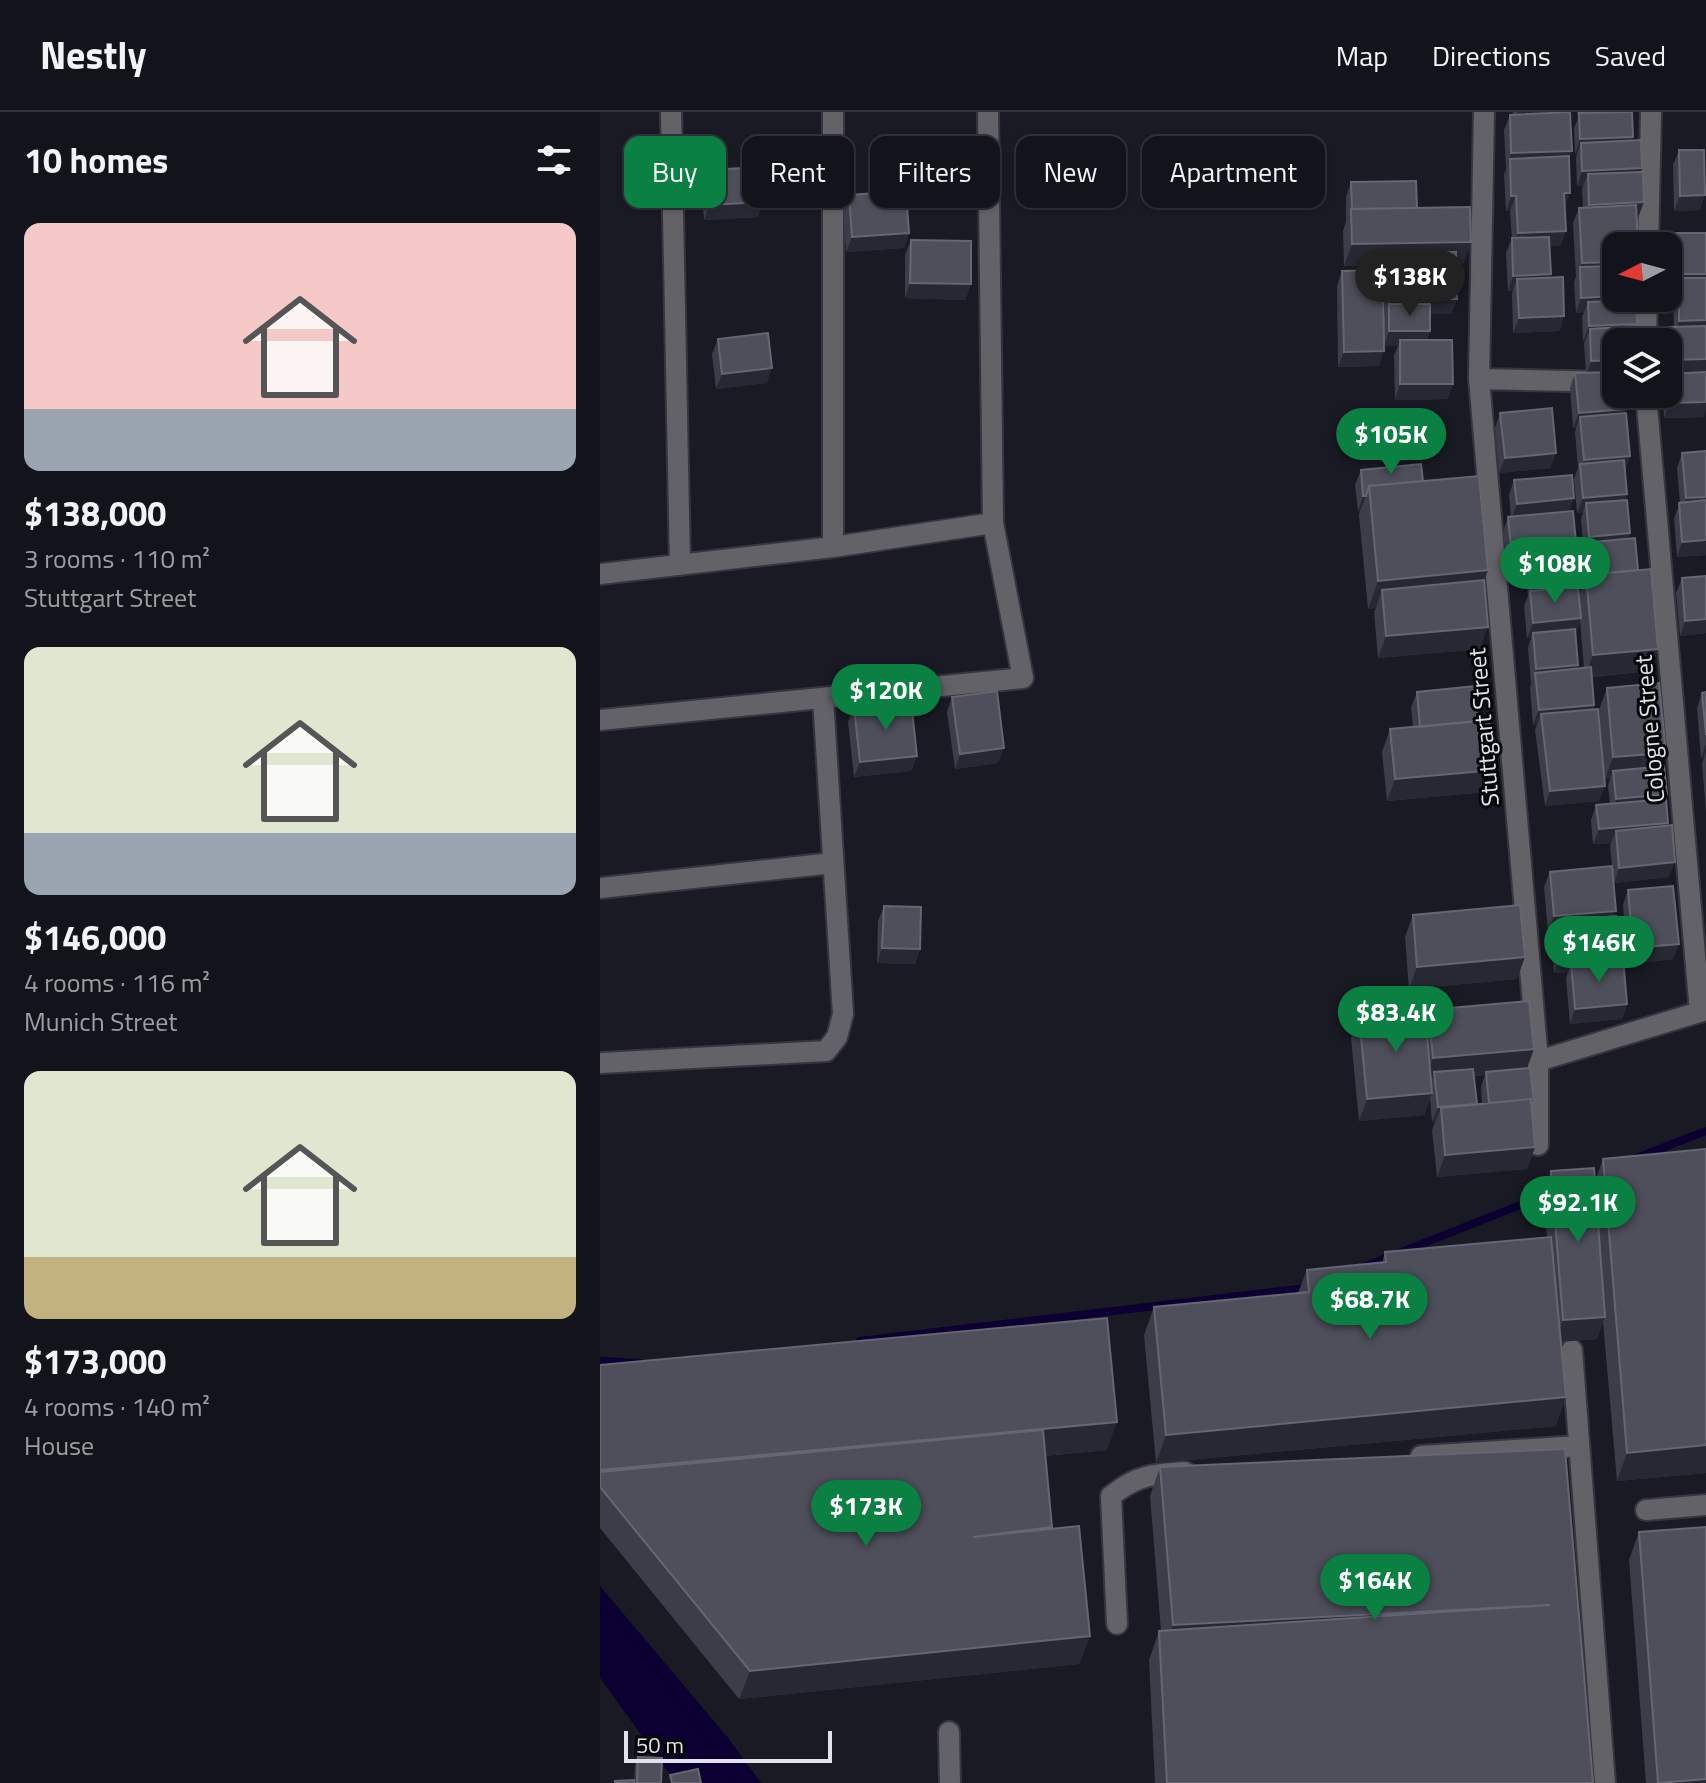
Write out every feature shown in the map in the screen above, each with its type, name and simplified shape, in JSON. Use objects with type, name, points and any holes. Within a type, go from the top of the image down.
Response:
[{"type":"street","points":[[671,112],[680,565]]},
{"type":"street","points":[[833,112],[833,547]]},
{"type":"street","points":[[600,720],[1023,678],[993,523],[988,112]]},
{"type":"street","name":"Stuttgart Street","points":[[1484,112],[1479,379],[1538,1061],[1538,1145]]},
{"type":"street","points":[[1648,232],[1651,112]]},
{"type":"street","points":[[1479,379],[1602,382]]},
{"type":"street","name":"Cologne Street","points":[[1647,408],[1703,1011]]},
{"type":"street","points":[[600,574],[833,547],[993,523]]},
{"type":"street","points":[[600,1063],[826,1051],[837,1037],[843,1014],[823,698]]},
{"type":"street","points":[[600,888],[833,863]]},
{"type":"street","points":[[1538,1061],[1703,1011]]},
{"type":"street","points":[[1572,1350],[1605,1783]]},
{"type":"street","points":[[1405,1457],[1578,1446]]},
{"type":"street","points":[[1117,1624],[1111,1496],[1130,1481],[1152,1474],[1199,1471]]},
{"type":"street","points":[[1646,1510],[1706,1505]]},
{"type":"street","points":[[949,1732],[950,1783]]},
{"type":"shaded area","points":[[600,1586],[729,1739],[761,1783],[708,1783],[600,1648]]},
{"type":"building","points":[[1570,112],[1572,151],[1511,153],[1510,115]]},
{"type":"building","points":[[1632,112],[1633,137],[1580,139],[1579,113]]},
{"type":"building","points":[[1641,140],[1642,168],[1582,171],[1581,143]]},
{"type":"building","points":[[1679,150],[1704,150],[1705,195],[1680,196]]},
{"type":"building","points":[[1569,156],[1570,193],[1564,193],[1566,231],[1518,233],[1516,196],[1511,196],[1510,159]]},
{"type":"building","points":[[742,168],[742,203],[726,204],[726,169]]},
{"type":"building","points":[[1643,172],[1644,202],[1589,205],[1588,174]]},
{"type":"building","points":[[1416,181],[1417,208],[1352,209],[1351,182]]},
{"type":"building","points":[[870,194],[870,208],[907,208],[909,233],[852,237],[850,208],[854,208],[854,195]]},
{"type":"building","points":[[1636,205],[1637,232],[1602,232],[1602,262],[1582,263],[1579,208]]},
{"type":"building","points":[[1470,207],[1471,242],[1352,244],[1351,209]]},
{"type":"building","points":[[1682,233],[1706,233],[1706,274],[1682,274]]},
{"type":"building","points":[[1549,237],[1551,274],[1513,276],[1512,238]]},
{"type":"building","points":[[911,240],[971,241],[971,284],[910,283]]},
{"type":"building","points":[[1456,252],[1457,299],[1391,300],[1390,253]]},
{"type":"building","points":[[1602,266],[1602,297],[1581,298],[1580,267]]},
{"type":"building","points":[[1383,270],[1384,351],[1344,352],[1342,271]]},
{"type":"building","points":[[1563,277],[1564,316],[1519,318],[1517,279]]},
{"type":"building","points":[[1682,278],[1706,278],[1706,320],[1679,321]]},
{"type":"building","points":[[1602,301],[1602,312],[1636,312],[1637,324],[1589,326],[1588,302]]},
{"type":"building","points":[[1389,304],[1430,304],[1430,331],[1389,331]]},
{"type":"building","points":[[1706,326],[1706,359],[1682,360],[1682,328],[1669,327]]},
{"type":"building","points":[[1602,328],[1602,361],[1591,361],[1590,329]]},
{"type":"building","points":[[768,333],[772,368],[722,374],[718,339]]},
{"type":"building","points":[[1400,340],[1452,340],[1453,384],[1400,384]]},
{"type":"building","points":[[1602,372],[1602,408],[1626,409],[1579,413],[1575,373]]},
{"type":"building","points":[[1706,372],[1706,402],[1682,403],[1682,373]]},
{"type":"building","points":[[1552,408],[1556,453],[1505,458],[1500,413]]},
{"type":"building","points":[[1626,413],[1630,456],[1584,460],[1580,417]]},
{"type":"building","points":[[1706,451],[1706,497],[1686,498],[1682,453]]},
{"type":"building","points":[[1624,460],[1627,494],[1583,498],[1580,464]]},
{"type":"building","points":[[1421,464],[1423,481],[1369,486],[1366,496],[1363,496],[1361,470]]},
{"type":"building","points":[[1572,475],[1574,498],[1517,504],[1514,480]]},
{"type":"building","points":[[1479,476],[1488,570],[1378,581],[1369,486]]},
{"type":"building","points":[[1627,500],[1630,533],[1589,537],[1586,503]]},
{"type":"building","points":[[1706,500],[1706,540],[1682,542],[1679,503]]},
{"type":"building","points":[[1573,511],[1576,542],[1511,548],[1508,517]]},
{"type":"building","points":[[1635,538],[1638,570],[1586,575],[1583,543]]},
{"type":"building","points":[[1575,546],[1578,582],[1534,587],[1531,551]]},
{"type":"building","points":[[1651,569],[1658,649],[1593,655],[1586,575]]},
{"type":"building","points":[[1706,576],[1706,619],[1685,621],[1682,578]]},
{"type":"building","points":[[1484,580],[1488,627],[1386,636],[1382,590]]},
{"type":"building","points":[[1578,587],[1581,618],[1533,623],[1530,591]]},
{"type":"building","points":[[1575,629],[1578,665],[1536,669],[1533,633]]},
{"type":"building","points":[[1591,667],[1594,705],[1539,710],[1535,673]]},
{"type":"building","points":[[1659,683],[1666,753],[1613,757],[1607,688]]},
{"type":"building","points":[[1475,686],[1478,721],[1420,727],[1417,692]]},
{"type":"building","points":[[997,691],[1004,748],[960,754],[952,697]]},
{"type":"building","points":[[1706,692],[1706,735],[1702,693]]},
{"type":"building","points":[[911,701],[917,756],[860,762],[854,707]]},
{"type":"building","points":[[1598,709],[1605,786],[1550,791],[1541,714]]},
{"type":"building","points":[[1489,720],[1494,770],[1395,779],[1390,729]]},
{"type":"building","points":[[1664,766],[1667,794],[1616,799],[1613,771]]},
{"type":"building","points":[[1666,799],[1668,823],[1599,829],[1596,805]]},
{"type":"building","points":[[1672,825],[1675,862],[1619,868],[1616,831]]},
{"type":"building","points":[[1612,866],[1616,911],[1554,916],[1550,872]]},
{"type":"building","points":[[1673,886],[1679,944],[1633,948],[1628,890]]},
{"type":"building","points":[[1520,905],[1525,957],[1417,967],[1413,915]]},
{"type":"building","points":[[884,906],[921,907],[920,949],[882,948]]},
{"type":"building","points":[[1616,916],[1619,953],[1560,958],[1557,921]]},
{"type":"building","points":[[1623,958],[1627,1004],[1575,1009],[1571,963]]},
{"type":"building","points":[[1529,1001],[1534,1049],[1433,1058],[1428,1010]]},
{"type":"building","points":[[1425,1010],[1432,1093],[1367,1099],[1359,1016]]},
{"type":"building","points":[[1530,1068],[1534,1103],[1531,1099],[1489,1103],[1486,1072]]},
{"type":"building","points":[[1473,1069],[1477,1104],[1438,1107],[1434,1072]]},
{"type":"building","points":[[1531,1099],[1535,1147],[1445,1155],[1441,1108]]},
{"type":"building","points":[[1706,1149],[1706,1445],[1627,1453],[1603,1159]]},
{"type":"building","points":[[1594,1168],[1605,1317],[1563,1320],[1551,1171]]},
{"type":"building","points":[[1551,1237],[1566,1397],[1166,1435],[1154,1307],[1309,1292],[1307,1270],[1386,1262],[1385,1252]]},
{"type":"building","points":[[1107,1318],[1117,1422],[600,1470],[600,1365]]},
{"type":"building","points":[[1043,1430],[1052,1527],[973,1537],[1079,1526],[1090,1636],[750,1671],[600,1487],[600,1472]]},
{"type":"building","points":[[1565,1449],[1593,1783],[1167,1783],[1159,1631],[1550,1605],[1173,1625],[1160,1467]]},
{"type":"building","points":[[1706,1527],[1706,1779],[1658,1783],[1639,1532]]},
{"type":"building","points":[[638,1757],[662,1758],[661,1783],[637,1783]]},
{"type":"building","points":[[698,1769],[701,1783],[672,1783],[670,1775]]},
{"type":"building","points":[[634,1780],[634,1783],[615,1783],[615,1781]]},
{"type":"waterway","points":[[1636,1158],[1706,1131]]},
{"type":"waterway","points":[[1361,1268],[1553,1192]]},
{"type":"waterway","points":[[860,1341],[1307,1288]]},
{"type":"waterway","points":[[600,1361],[640,1363]]},
{"type":"waterway","points":[[600,1635],[707,1783]]}]
